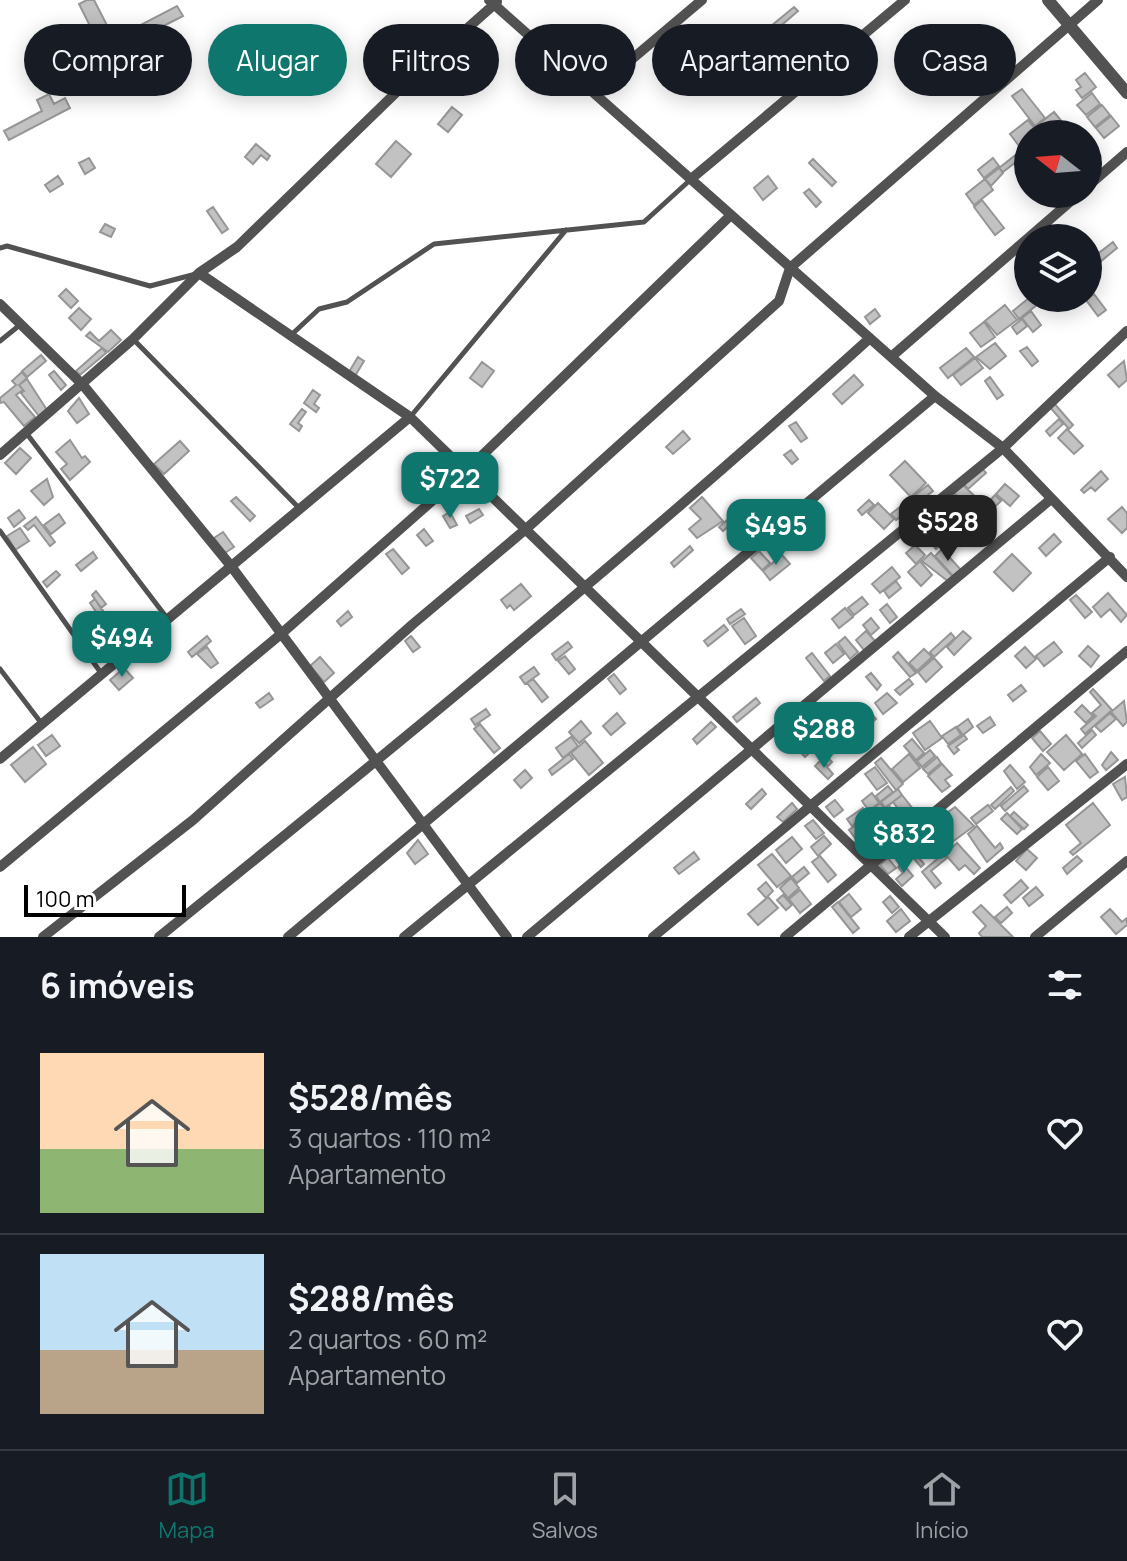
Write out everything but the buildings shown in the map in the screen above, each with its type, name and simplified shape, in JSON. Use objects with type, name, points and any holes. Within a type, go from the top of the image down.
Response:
[{"type":"street","points":[[636,56],[702,0]]},
{"type":"street","points":[[691,179],[905,0]]},
{"type":"street","points":[[1048,0],[1127,93]]},
{"type":"street","points":[[43,937],[193,820],[526,529],[779,301],[790,268],[1098,0]]},
{"type":"street","points":[[1,452],[27,434],[83,385],[199,273],[237,247],[494,1],[519,24]]},
{"type":"street","points":[[598,96],[935,396],[1003,448],[1127,577]]},
{"type":"street","points":[[1102,174],[1127,152]]},
{"type":"street","points":[[891,357],[1063,208]]},
{"type":"street","points":[[0,867],[281,634],[466,471],[731,215]]},
{"type":"street","points":[[199,273],[410,417],[701,696],[945,937]]},
{"type":"street","points":[[0,304],[83,385],[231,566],[507,937]]},
{"type":"street","points":[[404,937],[1003,448],[1127,331]]},
{"type":"street","points":[[159,937],[377,762],[743,453],[870,338]]},
{"type":"street","points":[[288,937],[935,396]]},
{"type":"street","points":[[0,759],[410,417]]},
{"type":"street","points":[[527,937],[1051,499]]},
{"type":"street","points":[[653,937],[1110,557]]},
{"type":"street","points":[[785,937],[1127,651]]},
{"type":"street","points":[[909,937],[1127,764]]},
{"type":"street","points":[[1035,937],[1127,861]]},
{"type":"lane","points":[[289,337],[319,309],[347,302],[434,244],[644,222],[691,179]]},
{"type":"lane","points":[[410,417],[566,230]]},
{"type":"lane","points":[[0,248],[7,246],[150,286],[199,273]]},
{"type":"lane","points":[[0,341],[21,324]]},
{"type":"lane","points":[[133,339],[300,509]]},
{"type":"lane","points":[[27,434],[168,619]]},
{"type":"lane","points":[[0,531],[102,674]]},
{"type":"lane","points":[[0,669],[42,724]]}]
